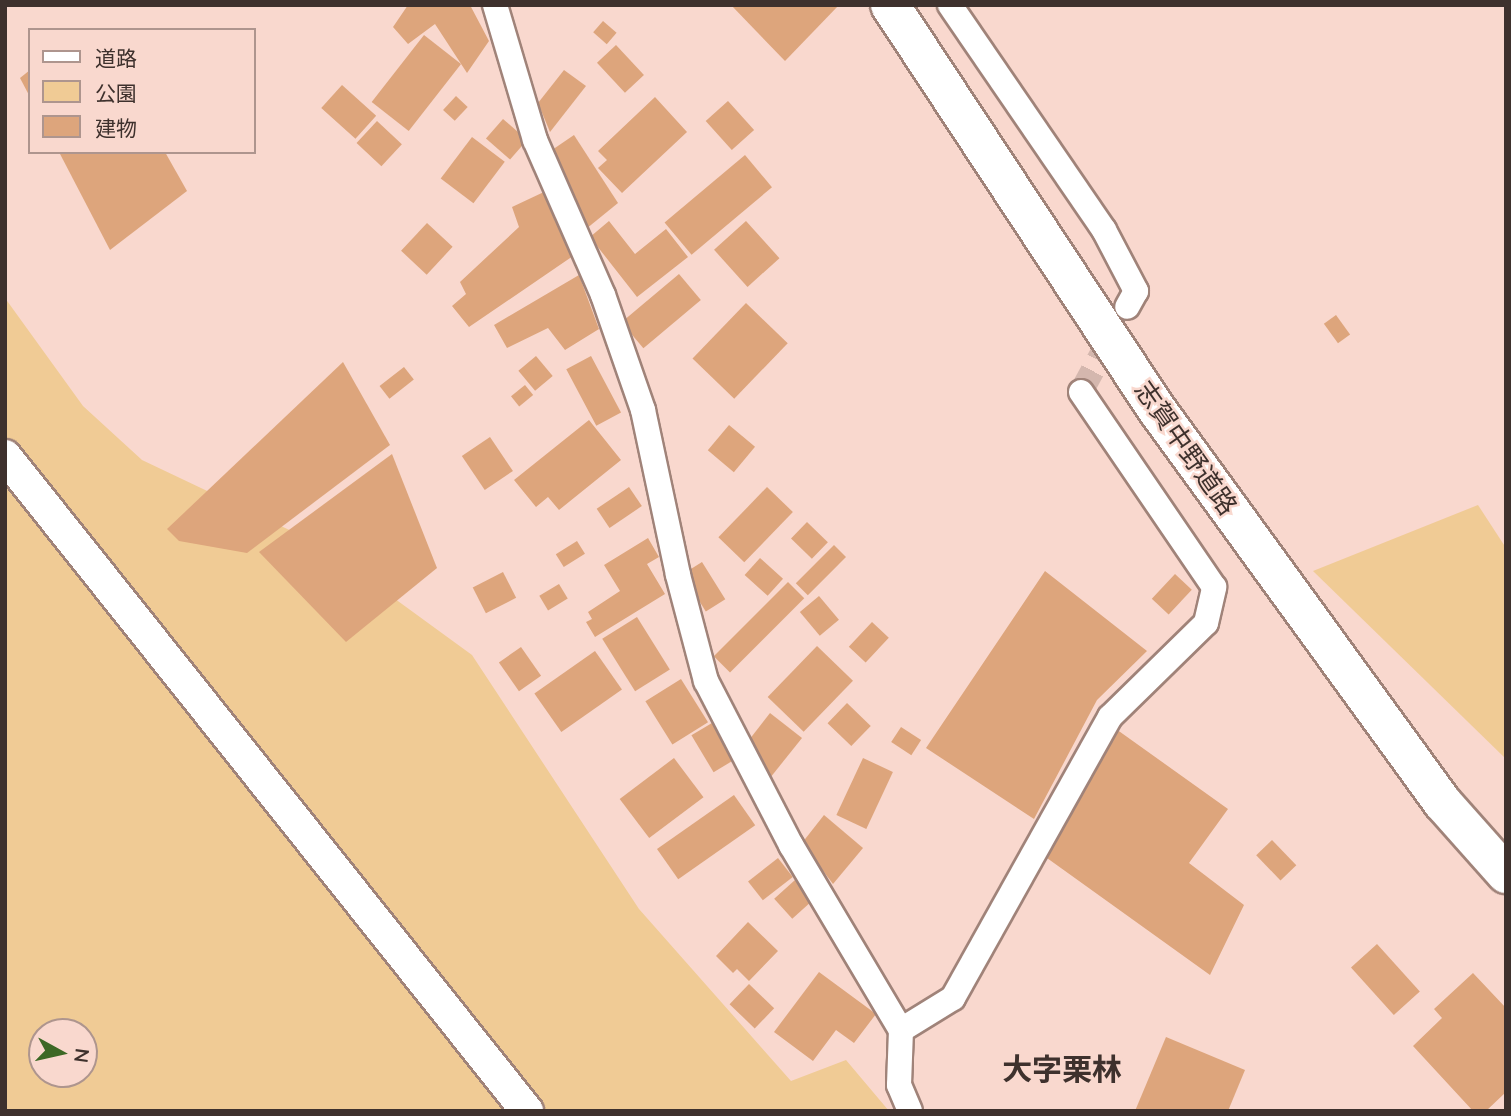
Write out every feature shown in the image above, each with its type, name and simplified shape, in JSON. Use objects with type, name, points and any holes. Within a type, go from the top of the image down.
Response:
[{"type":"main road","name":"志賀中野道路","points":[[890,5],[1158,411],[1443,803],[1506,874]]},
{"type":"street","points":[[495,5],[535,140],[603,295],[643,410],[678,575],[706,681],[791,845],[901,1030],[899,1085],[910,1111]]},
{"type":"street","points":[[950,5],[1104,230],[1136,291],[1127,307]]},
{"type":"street","points":[[901,1030],[953,998],[1110,717],[1206,623],[1214,587],[1081,392]]},
{"type":"street","points":[[5,456],[527,1111]]},
{"type":"green space","points":[[5,298],[83,406],[142,460],[321,545],[472,655],[639,909],[791,1081],[846,1060],[889,1111],[5,1111]]},
{"type":"green space","points":[[1478,505],[1506,548],[1506,759],[1313,571]]},
{"type":"building","points":[[408,5],[470,5],[489,41],[467,73],[435,24],[408,44],[393,27]]},
{"type":"building","points":[[731,5],[839,5],[785,61]]},
{"type":"building","points":[[603,21],[617,33],[607,44],[593,32]]},
{"type":"building","points":[[424,35],[461,64],[409,131],[372,102]]},
{"type":"building","points":[[616,45],[644,75],[625,93],[597,63]]},
{"type":"building","points":[[564,70],[586,86],[550,132],[538,103]]},
{"type":"building","points":[[28,72],[28,93],[20,78]]},
{"type":"building","points":[[342,85],[376,116],[355,139],[321,108]]},
{"type":"building","points":[[456,96],[468,107],[455,121],[443,110]]},
{"type":"building","points":[[655,97],[687,132],[622,193],[598,168],[607,160],[598,151]]},
{"type":"building","points":[[728,101],[754,130],[732,150],[706,121]]},
{"type":"building","points":[[503,119],[527,140],[510,160],[486,139]]},
{"type":"building","points":[[377,121],[402,144],[381,166],[357,143]]},
{"type":"building","points":[[574,135],[618,203],[586,229],[552,150]]},
{"type":"building","points":[[472,137],[505,162],[473,203],[441,179]]},
{"type":"building","points":[[60,154],[166,154],[187,191],[110,250]]},
{"type":"building","points":[[745,155],[772,187],[692,255],[665,222]]},
{"type":"building","points":[[546,191],[573,256],[469,327],[452,306],[466,294],[460,282],[519,227],[512,207]]},
{"type":"building","points":[[609,221],[635,254],[666,229],[688,257],[637,297],[590,237]]},
{"type":"building","points":[[746,221],[779,258],[748,287],[714,250]]},
{"type":"building","points":[[427,223],[453,247],[427,275],[401,251]]},
{"type":"building","points":[[679,274],[701,300],[643,348],[622,322]]},
{"type":"building","points":[[579,275],[599,329],[565,350],[548,328],[507,348],[494,325]]},
{"type":"building","points":[[746,303],[788,343],[734,399],[693,358]]},
{"type":"building","points":[[1336,315],[1350,334],[1338,343],[1324,324]]},
{"type":"building","points":[[536,356],[553,376],[535,391],[518,371]]},
{"type":"building","points":[[591,356],[621,413],[596,426],[566,369]]},
{"type":"building","points":[[343,362],[390,445],[247,553],[179,541],[167,529]]},
{"type":"building","points":[[404,367],[414,380],[389,399],[380,386]]},
{"type":"building","points":[[525,385],[533,395],[519,406],[511,396]]},
{"type":"building","points":[[589,420],[621,460],[559,510],[548,497],[536,507],[514,480]]},
{"type":"building","points":[[729,425],[755,447],[734,472],[708,450]]},
{"type":"building","points":[[490,437],[513,471],[485,490],[462,456]]},
{"type":"building","points":[[392,454],[437,568],[346,642],[259,552]]},
{"type":"building","points":[[629,487],[642,506],[610,528],[597,509]]},
{"type":"building","points":[[767,487],[793,512],[744,562],[718,537]]},
{"type":"building","points":[[807,522],[828,542],[812,559],[791,539]]},
{"type":"building","points":[[648,538],[659,557],[647,564],[665,594],[595,637],[586,622],[592,619],[588,612],[620,591],[604,565]]},
{"type":"building","points":[[577,541],[585,554],[564,567],[556,554]]},
{"type":"building","points":[[834,545],[846,557],[808,595],[796,583]]},
{"type":"building","points":[[760,558],[783,579],[768,596],[745,575]]},
{"type":"building","points":[[702,562],[725,599],[706,612],[682,574]]},
{"type":"building","points":[[1045,571],[1147,651],[1097,700],[1034,819],[926,748]]},
{"type":"building","points":[[503,572],[516,598],[486,613],[473,587]]},
{"type":"building","points":[[1175,574],[1192,590],[1169,615],[1152,599]]},
{"type":"building","points":[[788,582],[804,598],[730,673],[714,656]]},
{"type":"building","points":[[559,584],[568,599],[548,610],[539,596]]},
{"type":"building","points":[[819,596],[839,620],[820,636],[800,612]]},
{"type":"building","points":[[637,617],[670,670],[635,691],[602,639]]},
{"type":"building","points":[[872,622],[889,638],[866,663],[849,647]]},
{"type":"building","points":[[817,646],[853,681],[804,732],[768,697]]},
{"type":"building","points":[[521,647],[541,676],[519,691],[499,662]]},
{"type":"building","points":[[595,651],[622,690],[561,732],[534,693]]},
{"type":"building","points":[[681,679],[708,722],[672,745],[645,701]]},
{"type":"building","points":[[847,703],[871,726],[851,746],[828,723]]},
{"type":"building","points":[[770,713],[802,738],[770,778],[749,740]]},
{"type":"building","points":[[712,723],[734,760],[714,772],[691,735]]},
{"type":"building","points":[[901,727],[921,740],[911,755],[891,742]]},
{"type":"building","points":[[1116,729],[1228,809],[1189,863],[1244,905],[1210,975],[1040,853]]},
{"type":"building","points":[[674,758],[703,797],[649,838],[620,799]]},
{"type":"building","points":[[863,758],[893,772],[866,829],[836,815]]},
{"type":"building","points":[[734,795],[755,825],[678,879],[657,849]]},
{"type":"building","points":[[824,815],[863,848],[833,884],[802,843]]},
{"type":"building","points":[[1272,840],[1296,865],[1280,880],[1256,855]]},
{"type":"building","points":[[778,858],[793,877],[763,900],[748,881]]},
{"type":"building","points":[[795,880],[813,900],[792,919],[774,899]]},
{"type":"building","points":[[748,922],[778,951],[749,981],[737,969],[733,973],[716,956]]},
{"type":"building","points":[[1377,944],[1420,992],[1394,1015],[1351,967]]},
{"type":"building","points":[[819,972],[876,1014],[854,1043],[836,1030],[813,1061],[774,1032]]},
{"type":"building","points":[[1473,973],[1506,1008],[1506,1092],[1486,1111],[1473,1111],[1413,1046],[1442,1018],[1434,1009]]},
{"type":"building","points":[[749,984],[774,1008],[755,1028],[730,1004]]},
{"type":"building","points":[[1166,1037],[1245,1070],[1228,1111],[1135,1111]]},
{"type":"tunnel","points":[[1081,392],[1115,329]]},
{"type":"district","name":"大字栗林","points":[[1062,1069]]}]
